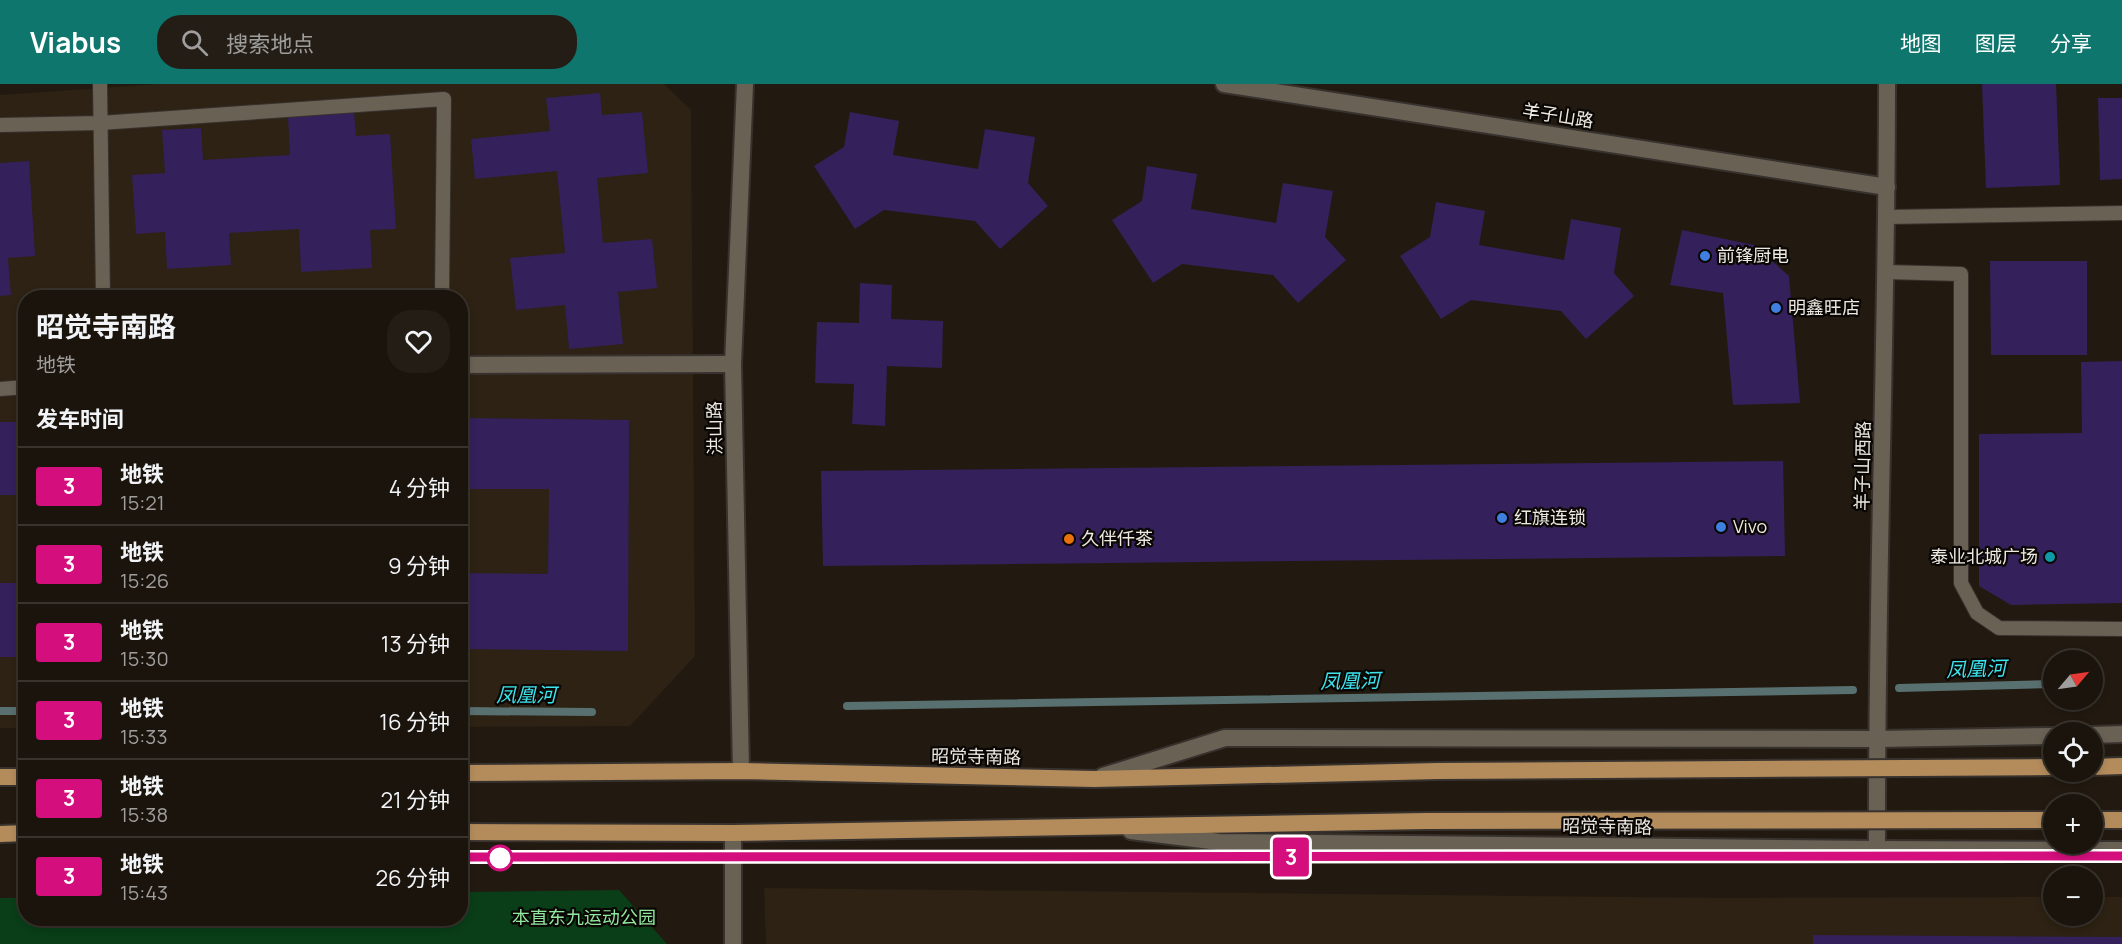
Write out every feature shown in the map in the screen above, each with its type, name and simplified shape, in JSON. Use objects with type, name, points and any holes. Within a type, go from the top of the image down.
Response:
[{"type":"main road","points":[[2103,767],[2122,766]]},
{"type":"main road","name":"昭觉寺南路","points":[[468,773],[741,771],[1094,780],[1438,771],[2043,767]]},
{"type":"main road","points":[[0,777],[18,777]]},
{"type":"main road","name":"昭觉寺南路","points":[[468,832],[733,833],[1427,821],[2043,820]]},
{"type":"main road","points":[[2103,820],[2122,820]]},
{"type":"main road","points":[[0,834],[18,833]]},
{"type":"street","name":"洪山路","points":[[741,771],[733,364],[745,84]]},
{"type":"street","name":"羊子山路","points":[[1224,84],[1887,187]]},
{"type":"street","name":"羊子山西路","points":[[1877,849],[1877,739],[1887,272],[1887,84]]},
{"type":"street","points":[[468,365],[733,364]]},
{"type":"street","points":[[2103,735],[2122,734]]},
{"type":"street","name":"昭觉寺南路","points":[[1094,780],[1225,738],[1877,739],[2043,736]]},
{"type":"street","name":"昭觉寺南路","points":[[1092,826],[1219,842],[2122,850]]},
{"type":"street","points":[[733,833],[733,944]]},
{"type":"lane","points":[[100,84],[103,290]]},
{"type":"lane","points":[[0,125],[100,123],[444,99],[442,290]]},
{"type":"lane","points":[[1887,217],[2122,213]]},
{"type":"lane","points":[[1887,272],[1961,274],[1961,583],[1977,613],[1999,628],[2122,629]]},
{"type":"lane","points":[[0,389],[18,388]]},
{"type":"shaded area","points":[[157,84],[664,84],[691,110],[695,656],[630,726],[468,727],[468,290],[18,290],[18,728],[0,728],[0,95]]},
{"type":"shaded area","points":[[764,888],[1728,898],[2043,897],[2043,926],[2103,926],[2103,897],[2122,897],[2122,944],[766,944]]},
{"type":"green space","name":"本直东九运动公园","points":[[619,890],[667,944],[0,944],[0,898],[18,898],[18,926],[468,926],[468,892]]},
{"type":"building","points":[[1982,84],[2056,84],[2060,185],[1986,188]]},
{"type":"building","points":[[600,93],[602,115],[642,112],[648,173],[597,178],[603,243],[652,239],[657,288],[618,292],[623,344],[569,349],[565,305],[516,310],[510,258],[565,253],[557,171],[475,179],[471,139],[550,131],[546,98]]},
{"type":"building","points":[[2098,98],[2122,98],[2122,179],[2100,180]]},
{"type":"building","points":[[354,112],[356,136],[390,134],[396,229],[370,230],[372,268],[301,272],[299,229],[229,233],[231,265],[167,269],[165,232],[136,234],[132,175],[165,173],[162,130],[201,128],[203,160],[290,155],[288,117]]},
{"type":"building","points":[[850,112],[899,121],[893,155],[978,169],[985,129],[1035,137],[1028,183],[1048,206],[1000,249],[975,221],[884,210],[855,229],[814,166],[844,147]]},
{"type":"building","points":[[29,161],[35,256],[8,258],[11,295],[0,296],[0,163]]},
{"type":"building","points":[[1147,166],[1197,174],[1191,209],[1276,223],[1283,183],[1333,191],[1325,237],[1346,260],[1298,303],[1273,275],[1182,264],[1153,283],[1112,220],[1142,201]]},
{"type":"building","points":[[1436,202],[1485,211],[1479,245],[1564,260],[1571,219],[1621,228],[1614,273],[1634,296],[1586,339],[1561,311],[1471,300],[1441,319],[1400,256],[1430,237]]},
{"type":"building","points":[[1682,230],[1754,245],[1789,276],[1800,403],[1733,405],[1723,293],[1670,285]]},
{"type":"building","points":[[1990,261],[2087,261],[2087,355],[1991,355]]},
{"type":"building","points":[[860,283],[892,285],[891,319],[943,321],[942,368],[887,366],[885,426],[852,424],[854,384],[815,383],[817,322],[859,323]]},
{"type":"building","points":[[2122,361],[2122,603],[2011,605],[1979,586],[1979,434],[2082,433],[2081,362]]},
{"type":"building","points":[[468,418],[629,420],[628,651],[468,649],[468,573],[548,574],[549,489],[468,489]]},
{"type":"building","points":[[0,422],[18,422],[18,495],[0,495]]},
{"type":"building","points":[[1783,461],[1785,556],[823,566],[821,471]]},
{"type":"building","points":[[0,583],[18,583],[18,657],[0,657]]},
{"type":"building","points":[[1813,935],[2122,937],[2122,944],[1813,944]]},
{"type":"waterway","name":"凤凰河","points":[[1899,688],[2043,684]]},
{"type":"waterway","name":"凤凰河","points":[[847,706],[1853,690]]},
{"type":"waterway","name":"凤凰河","points":[[0,711],[18,711]]},
{"type":"waterway","name":"凤凰河","points":[[468,711],[592,712]]},
{"type":"metro line","name":"3","points":[[468,857],[2122,856]]},
{"type":"place","name":"前锋厨电","points":[[1705,256]]},
{"type":"place","name":"明鑫旺店","points":[[1776,308]]},
{"type":"place","name":"红旗连锁","points":[[1502,518]]},
{"type":"place","name":"Vivo","points":[[1721,527]]},
{"type":"place","name":"久伴仟茶","points":[[1069,539]]},
{"type":"place","name":"泰业北城广场","points":[[2050,557]]}]
